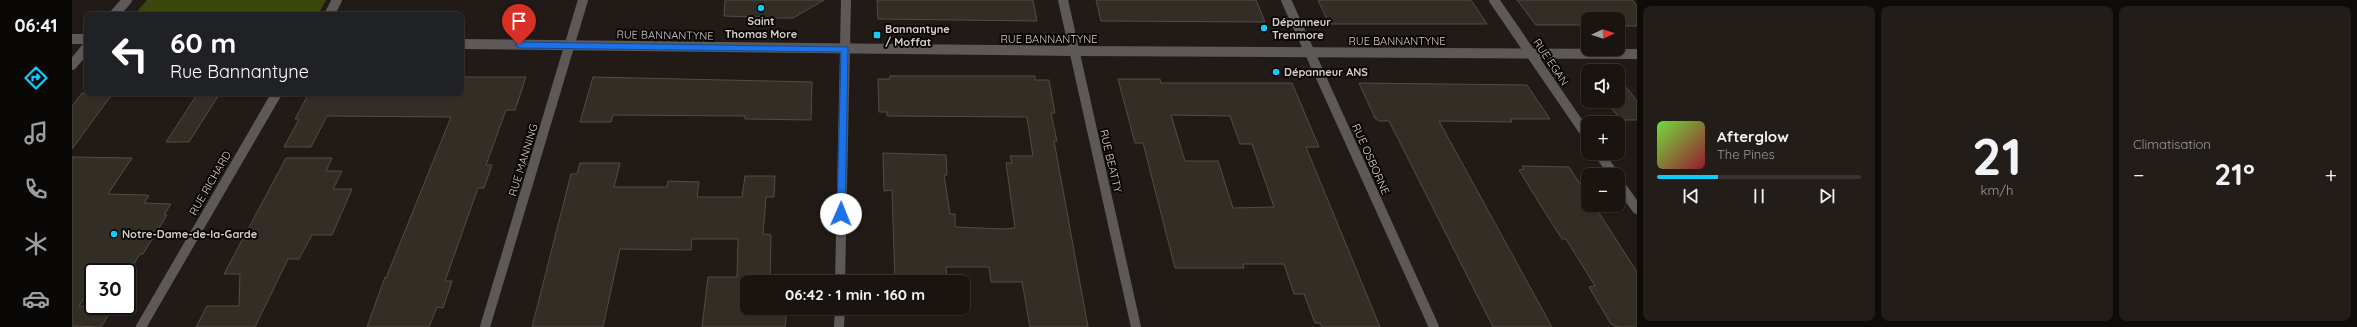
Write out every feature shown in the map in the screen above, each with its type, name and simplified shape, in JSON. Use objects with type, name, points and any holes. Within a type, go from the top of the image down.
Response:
[{"type":"street","points":[[117,12],[127,0]]},
{"type":"street","points":[[331,12],[338,0]]},
{"type":"street","name":"RUE MANNING","points":[[484,327],[583,0]]},
{"type":"street","points":[[840,275],[846,0]]},
{"type":"street","name":"RUE BEATTY","points":[[1063,0],[1136,327]]},
{"type":"street","name":"RUE OSBORNE","points":[[1286,0],[1434,327]]},
{"type":"street","name":"RUE EGAN","points":[[1494,0],[1581,128]]},
{"type":"street","points":[[72,39],[84,39]]},
{"type":"street","name":"RUE BANNANTYNE","points":[[464,44],[1074,51],[1637,54]]},
{"type":"street","points":[[72,66],[84,51]]},
{"type":"street","name":"RUE RICHARD","points":[[141,327],[275,96]]},
{"type":"street","points":[[1625,192],[1637,210]]},
{"type":"street","points":[[839,327],[840,315]]},
{"type":"green space","points":[[147,0],[326,0],[320,12],[137,12]]},
{"type":"building","name":"Saint Thomas More","points":[[725,0],[824,0],[793,18],[779,18],[724,16]]},
{"type":"building","points":[[877,0],[1033,0],[1037,21],[878,19]]},
{"type":"building","points":[[1096,0],[1256,0],[1265,22],[1101,21]]},
{"type":"building","points":[[1318,0],[1471,0],[1487,24],[1329,24]]},
{"type":"building","points":[[1517,0],[1632,0],[1637,6],[1637,26],[1625,26],[1625,12],[1581,12],[1581,25],[1536,25]]},
{"type":"building","points":[[890,76],[1035,76],[1035,80],[1049,80],[1055,113],[1051,113],[1057,141],[1054,141],[1088,327],[1030,327],[1022,282],[991,282],[989,267],[946,267],[947,275],[895,275],[892,190],[884,191],[883,153],[946,155],[947,175],[944,175],[950,214],[955,214],[955,227],[1005,229],[1015,228],[1006,163],[1012,163],[1010,156],[1033,156],[1027,117],[887,116],[887,112],[879,112],[878,79],[890,79]]},
{"type":"building","points":[[464,77],[526,77],[515,110],[506,110],[486,165],[492,165],[484,188],[478,188],[445,281],[452,281],[443,308],[437,307],[429,327],[367,327],[385,277],[386,278],[451,117],[327,116],[311,147],[284,147],[299,119],[295,119],[307,96],[464,96]]},
{"type":"building","points":[[593,77],[812,82],[811,120],[745,119],[745,116],[613,115],[611,122],[580,122]]},
{"type":"building","points":[[1118,79],[1160,79],[1161,83],[1292,83],[1319,147],[1306,147],[1380,327],[1322,327],[1320,323],[1315,323],[1304,294],[1294,294],[1284,264],[1243,264],[1244,268],[1175,268],[1143,143],[1135,143]],"holes":[[[1171,115],[1230,116],[1240,144],[1252,144],[1274,207],[1233,208],[1218,161],[1185,161]]]},
{"type":"building","points":[[1359,83],[1527,85],[1550,119],[1511,119],[1512,122],[1439,121],[1552,327],[1493,327],[1389,121],[1379,121],[1375,118]]},
{"type":"building","points":[[1625,86],[1637,101],[1637,120],[1625,120],[1625,116],[1618,116],[1612,108],[1625,108]]},
{"type":"building","points":[[82,93],[84,93],[84,96],[111,96],[72,149],[72,106]]},
{"type":"building","points":[[196,96],[218,96],[189,142],[166,142]]},
{"type":"building","name":"Notre-Dame-de-la-Garde","points":[[72,157],[132,158],[108,194],[147,195],[149,196],[144,203],[171,204],[164,215],[167,215],[143,254],[140,254],[134,263],[84,263],[84,298],[79,306],[84,306],[84,315],[108,315],[101,327],[72,326]]},
{"type":"building","points":[[286,158],[332,158],[326,171],[342,171],[333,189],[352,189],[332,235],[312,235],[299,259],[288,259],[255,327],[196,327],[207,306],[239,306],[240,274],[224,274]]},
{"type":"building","points":[[580,163],[620,163],[614,187],[667,187],[668,181],[699,182],[697,197],[742,197],[745,176],[775,176],[774,197],[766,197],[763,234],[771,235],[770,275],[740,275],[740,315],[786,315],[785,327],[702,327],[708,277],[737,277],[738,239],[692,239],[691,250],[620,249],[603,327],[532,327],[571,174],[577,174]]},
{"type":"building","points":[[1522,166],[1569,167],[1581,185],[1581,212],[1598,212],[1637,272],[1637,327],[1618,327],[1611,324],[1589,287],[1595,286],[1566,239],[1562,239],[1519,170],[1524,169]]},
{"type":"place","name":"Saint Thomas More","points":[[761,8]]},
{"type":"place","name":"Dépanneur Trenmore","points":[[1264,28]]},
{"type":"place","name":"Bannantyne / Moffat","points":[[877,35]]},
{"type":"place","name":"Dépanneur ANS","points":[[1276,72]]},
{"type":"place","name":"Notre-Dame-de-la-Garde","points":[[114,234]]},
{"type":"route","points":[[519,45],[845,49],[841,214]]}]
